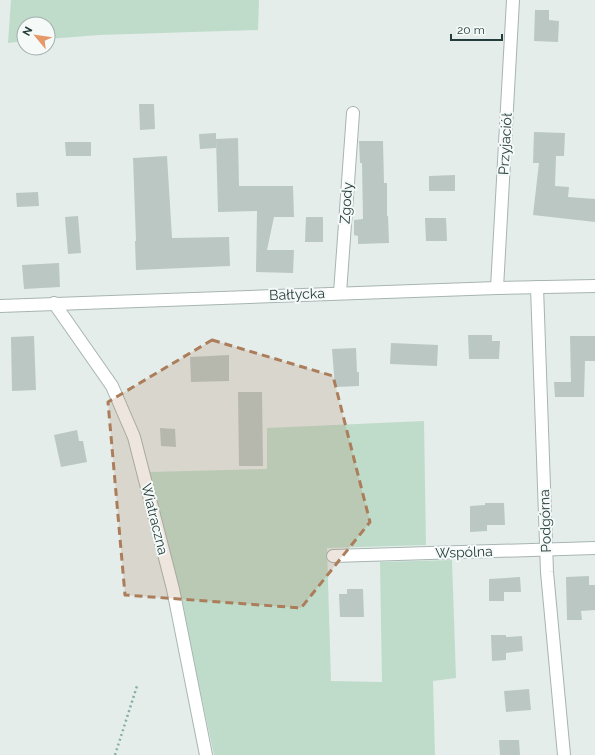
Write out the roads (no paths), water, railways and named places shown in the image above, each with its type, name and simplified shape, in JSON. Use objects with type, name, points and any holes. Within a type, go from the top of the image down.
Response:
[{"type":"street","name":"Przyjaciół","points":[[497,288],[513,0]]},
{"type":"street","name":"Zgody","points":[[340,293],[353,112]]},
{"type":"street","name":"Bałtycka","points":[[0,306],[340,293],[595,286]]},
{"type":"street","name":"Podgórna","points":[[536,287],[547,572],[564,755]]},
{"type":"street","name":"Wiatraczna","points":[[54,303],[112,386],[134,437],[173,590],[206,755]]},
{"type":"street","name":"Wspólna","points":[[333,556],[595,548]]}]
